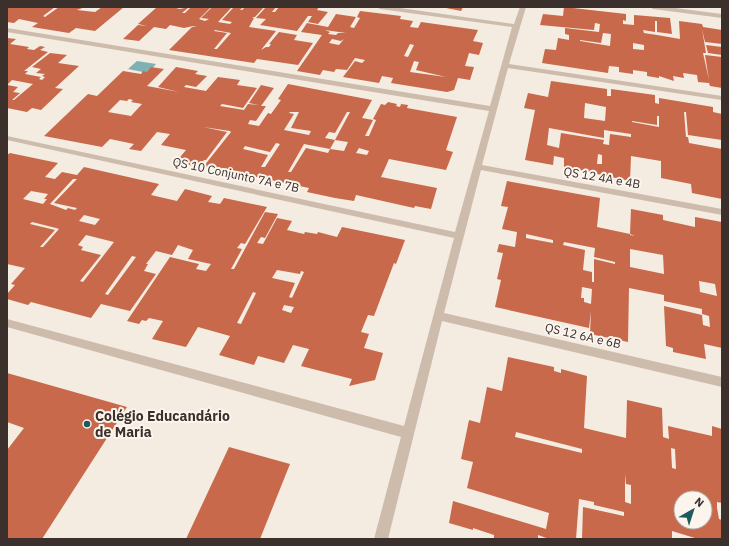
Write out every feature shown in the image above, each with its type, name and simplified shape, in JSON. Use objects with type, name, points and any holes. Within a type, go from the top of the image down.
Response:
[{"type":"street","points":[[380,7],[516,26]]},
{"type":"street","points":[[381,539],[459,236],[516,26],[523,7]]},
{"type":"street","points":[[653,7],[722,16]]},
{"type":"street","points":[[7,30],[493,109]]},
{"type":"street","points":[[506,66],[722,98]]},
{"type":"street","name":"QS 10 Conjunto 7A e 7B","points":[[7,138],[459,236]]},
{"type":"street","name":"QS 12 4A e 4B","points":[[478,167],[722,212]]},
{"type":"street","name":"QS 12 6A e 6B","points":[[439,316],[722,382]]},
{"type":"street","points":[[7,323],[408,433]]},
{"type":"water","points":[[137,61],[156,64],[148,73],[128,69]]},
{"type":"building","points":[[7,7],[55,7],[43,16],[45,17],[59,7],[85,7],[77,10],[95,12],[102,7],[124,7],[95,31],[76,28],[69,33],[32,27],[38,23],[19,19],[14,23],[7,22]]},
{"type":"building","points":[[157,7],[177,7],[176,8],[180,9],[189,7],[182,13],[185,13],[191,7],[211,7],[199,19],[205,21],[209,19],[201,18],[212,7],[243,7],[240,10],[242,10],[245,7],[264,7],[255,17],[252,17],[254,18],[249,27],[276,31],[261,50],[269,47],[271,44],[269,44],[279,32],[297,35],[294,40],[313,43],[298,65],[257,59],[254,63],[169,50],[192,27],[197,26],[184,28],[170,25],[166,29],[154,27],[139,41],[123,39],[138,25],[147,26],[138,24]],"holes":[[[231,8],[233,8],[222,20],[232,22],[230,24],[218,22]],[[214,31],[231,33],[217,49],[214,49],[227,33]]]},
{"type":"building","points":[[266,7],[276,7],[272,12],[275,12],[279,7],[319,7],[317,10],[328,12],[318,24],[308,22],[312,16],[308,16],[297,31],[260,25],[266,19],[256,18]]},
{"type":"building","points":[[441,7],[463,7],[461,11]]},
{"type":"building","points":[[564,7],[626,14],[626,21],[623,20],[623,24],[634,25],[634,15],[670,18],[672,34],[657,32],[657,21],[655,21],[655,32],[643,30],[644,33],[680,39],[679,21],[702,24],[703,27],[722,30],[722,44],[705,42],[702,29],[706,53],[703,53],[709,80],[705,55],[722,57],[722,88],[710,86],[709,83],[698,82],[697,75],[683,73],[684,78],[673,76],[674,81],[659,76],[659,78],[647,76],[647,72],[633,70],[633,74],[619,72],[619,67],[609,66],[608,73],[542,63],[545,49],[556,50],[558,38],[569,40],[569,35],[565,34],[565,28],[599,32],[600,24],[595,23],[594,30],[540,25],[543,14],[563,16]],"holes":[[[603,33],[611,34],[610,46],[580,41],[601,43]],[[633,43],[644,45],[644,50],[633,49]]]},
{"type":"building","points":[[360,11],[401,16],[400,19],[413,21],[410,27],[418,28],[421,22],[478,30],[473,41],[483,43],[479,55],[469,53],[465,66],[474,67],[470,80],[458,78],[454,90],[447,92],[391,83],[393,78],[382,76],[379,83],[343,77],[355,61],[362,63],[365,60],[355,58],[347,70],[336,69],[334,72],[323,70],[320,75],[297,71],[322,35],[301,32],[307,23],[328,27],[336,14],[356,17],[350,27],[354,28],[360,18],[357,17]],"holes":[[[325,30],[346,33],[338,33],[336,35],[328,34],[330,32]],[[332,39],[341,41],[344,39],[339,45],[329,43]],[[410,44],[414,45],[408,57],[404,56]],[[414,61],[419,62],[416,70],[446,77],[410,72]]]},
{"type":"building","points":[[7,38],[16,39],[10,44],[29,47],[27,49],[34,50],[40,46],[45,47],[40,50],[48,52],[24,71],[28,71],[25,74],[41,77],[39,79],[42,80],[45,77],[42,76],[45,74],[36,73],[41,69],[32,67],[50,53],[67,55],[58,63],[79,66],[55,88],[63,89],[41,110],[32,108],[27,112],[7,108],[7,85]],"holes":[[[12,80],[33,84],[14,100],[12,100],[20,93],[13,92],[18,87],[7,85]]]},
{"type":"building","points":[[706,45],[722,47],[722,55],[708,53]]},
{"type":"building","points":[[151,67],[164,69],[147,86],[179,92],[158,87],[176,67],[198,71],[195,74],[207,76],[196,87],[186,85],[184,87],[206,91],[218,77],[240,80],[237,85],[257,88],[243,108],[222,104],[220,106],[244,110],[248,104],[259,105],[249,103],[261,85],[274,88],[261,106],[266,106],[256,121],[250,120],[248,124],[259,126],[268,113],[271,114],[281,100],[278,99],[288,84],[372,100],[362,118],[373,120],[365,136],[369,136],[376,120],[373,119],[381,104],[385,105],[388,102],[397,104],[396,106],[400,107],[401,104],[408,105],[407,108],[457,117],[446,150],[453,152],[446,170],[389,159],[381,177],[437,188],[431,209],[415,206],[414,208],[356,195],[354,201],[335,198],[307,192],[309,188],[204,166],[231,132],[230,131],[203,127],[227,132],[199,167],[176,162],[186,150],[161,145],[170,134],[157,132],[141,151],[129,149],[134,144],[110,139],[102,147],[44,136],[88,94],[97,96],[123,71],[141,74],[143,71],[147,72]],"holes":[[[129,99],[133,100],[131,102],[142,104],[131,116],[108,112],[120,100],[127,101]],[[299,112],[291,128],[311,131],[309,135],[284,130],[294,114],[289,113]],[[347,112],[350,112],[335,140],[325,138],[329,132],[335,133]],[[335,140],[348,142],[344,151],[330,149]],[[276,143],[280,144],[265,167],[261,167],[268,155],[243,149],[245,146],[270,152]],[[304,144],[330,149],[328,153],[306,148],[291,172],[288,172]],[[359,148],[369,151],[367,155],[356,153]]]},
{"type":"building","points":[[551,81],[607,89],[607,96],[611,96],[611,89],[655,95],[655,103],[659,104],[659,98],[713,107],[713,112],[722,114],[722,140],[688,135],[686,112],[684,112],[686,137],[688,137],[689,143],[722,149],[722,199],[692,193],[691,184],[661,178],[661,161],[631,156],[630,181],[564,167],[564,158],[554,156],[553,165],[525,160],[535,110],[524,108],[528,93],[548,97]],"holes":[[[585,103],[606,107],[605,121],[584,118]],[[657,116],[659,116],[659,127],[632,121],[657,125]],[[549,128],[604,138],[604,130],[631,134],[631,137],[610,134],[609,145],[603,144],[604,140],[561,133],[559,148],[547,145]],[[598,154],[602,155],[602,164],[597,164]]]},
{"type":"building","points":[[10,153],[58,163],[45,177],[55,179],[62,172],[77,175],[84,167],[159,184],[151,195],[177,201],[185,189],[212,196],[208,202],[220,204],[224,198],[267,207],[245,244],[241,243],[237,248],[242,249],[231,269],[234,269],[265,212],[278,214],[265,238],[261,237],[257,243],[263,244],[277,218],[292,221],[287,230],[304,234],[305,232],[317,234],[318,232],[337,237],[342,227],[405,240],[396,264],[394,263],[374,316],[368,315],[361,332],[369,334],[364,348],[383,353],[375,380],[349,386],[352,379],[301,366],[309,349],[293,345],[284,363],[258,356],[254,365],[219,355],[230,336],[198,327],[186,347],[152,339],[163,321],[149,318],[146,321],[142,320],[139,324],[127,321],[170,257],[199,264],[196,269],[206,271],[211,264],[188,259],[193,250],[178,245],[172,255],[156,251],[146,264],[148,264],[144,271],[156,274],[130,311],[101,304],[91,318],[31,302],[28,305],[7,299],[7,294],[15,285],[11,284],[25,268],[7,264],[7,155]],"holes":[[[73,179],[77,179],[54,203],[77,208],[75,210],[68,208],[66,210],[50,204]],[[31,191],[48,194],[44,199],[47,199],[43,204],[23,199]],[[84,215],[100,219],[95,225],[79,221]],[[32,222],[59,229],[43,247],[40,247],[55,230],[30,224]],[[86,235],[114,242],[83,282],[80,281],[101,255],[81,250],[83,247],[78,245]],[[132,256],[136,257],[108,295],[105,294]],[[277,270],[300,274],[301,271],[304,272],[292,298],[289,297],[295,283],[272,278]],[[253,292],[256,293],[241,324],[237,323]],[[284,305],[294,307],[291,313],[282,310]]]},
{"type":"building","points":[[507,181],[600,198],[597,227],[630,234],[631,209],[663,215],[663,220],[695,227],[695,217],[722,222],[722,348],[704,344],[706,359],[673,352],[673,348],[666,346],[664,306],[702,315],[703,325],[710,327],[709,316],[702,314],[702,309],[664,301],[664,295],[629,288],[628,342],[590,334],[591,311],[589,328],[495,307],[501,280],[497,279],[503,253],[497,252],[499,244],[515,247],[517,232],[502,229],[508,207],[501,206]],"holes":[[[526,234],[553,240],[553,243],[526,238]],[[564,242],[595,248],[594,257],[615,262],[615,264],[594,259],[594,282],[592,282],[592,272],[583,270],[585,250],[563,245]],[[630,249],[663,255],[664,274],[630,267]],[[699,281],[715,284],[717,296],[700,292]],[[582,287],[592,289],[591,304],[584,302],[584,298],[581,298]]]},
{"type":"building","points":[[508,357],[554,367],[554,371],[561,373],[561,369],[587,376],[584,428],[626,438],[627,400],[662,408],[663,437],[669,439],[668,426],[712,436],[712,426],[722,429],[722,503],[717,502],[717,508],[719,519],[722,520],[722,539],[698,539],[672,531],[672,539],[582,539],[583,507],[624,516],[624,512],[594,505],[594,502],[579,499],[576,539],[549,539],[538,535],[538,539],[494,539],[494,535],[473,528],[473,530],[449,523],[453,501],[546,529],[549,513],[467,488],[473,462],[461,459],[469,420],[480,423],[487,387],[502,391]],"holes":[[[516,432],[582,449],[582,453],[515,437]],[[671,448],[675,449],[676,469],[672,468]],[[625,474],[626,484],[631,485],[631,504],[625,502]]]},
{"type":"building","points":[[7,373],[127,407],[42,539],[7,539],[7,450],[24,428],[7,422]]},
{"type":"building","points":[[229,447],[290,464],[260,539],[186,539]]},
{"type":"place","name":"Colégio Educandário de Maria","points":[[87,424]]}]
